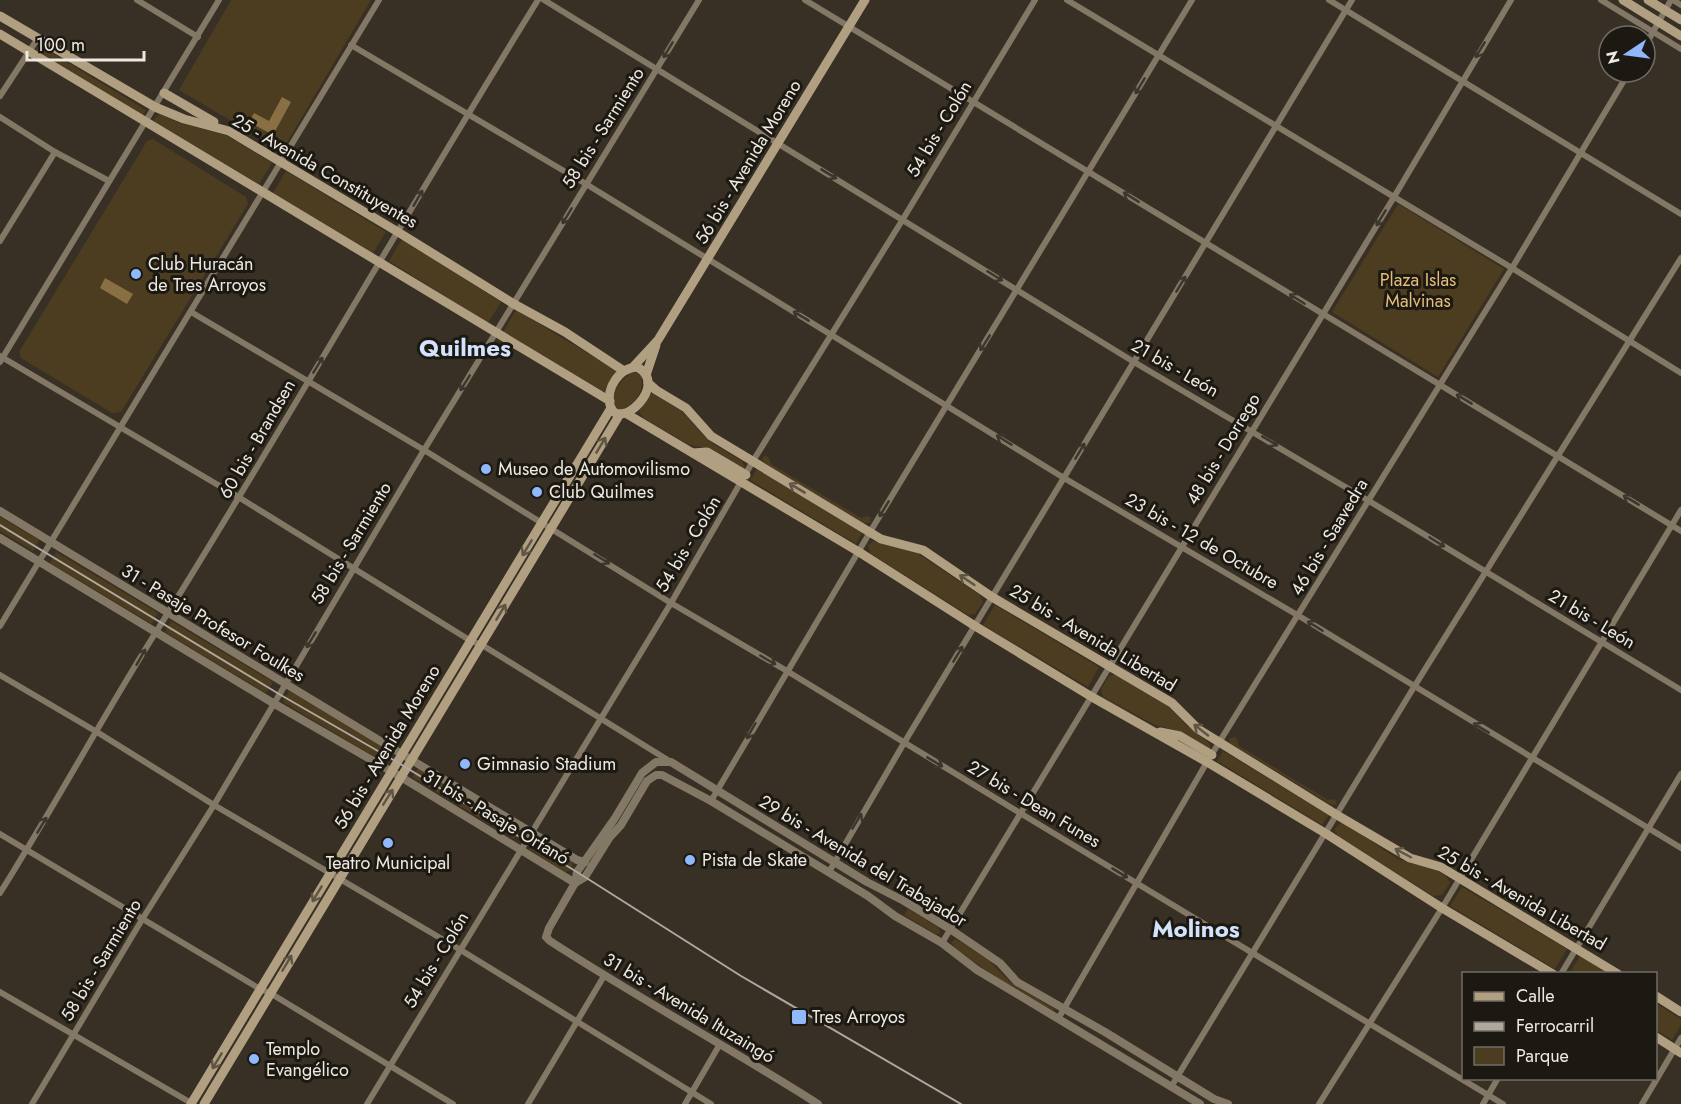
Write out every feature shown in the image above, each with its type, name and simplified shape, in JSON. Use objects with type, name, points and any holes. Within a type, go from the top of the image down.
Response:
[{"type":"main road","name":"56 bis - Avenida Moreno","points":[[629,369],[658,340],[866,0]]},
{"type":"main road","points":[[1623,0],[1681,36]]},
{"type":"main road","points":[[1648,0],[1681,20]]},
{"type":"main road","name":"25 - Avenida Constituyentes","points":[[0,16],[155,107],[184,119],[229,131],[514,304],[629,369]]},
{"type":"main road","points":[[0,34],[380,261],[623,414],[744,478],[975,626],[1092,697],[1154,732],[1210,759],[1442,908],[1550,972]]},
{"type":"main road","points":[[164,93],[229,131]]},
{"type":"main road","name":"56 bis - Avenida Moreno","points":[[647,379],[658,340]]},
{"type":"main road","points":[[610,404],[613,384],[629,369],[642,370],[647,379],[640,402],[635,408],[623,414]]},
{"type":"main road","name":"25 bis - Avenida Libertad","points":[[647,379],[686,408],[711,436],[870,532],[894,543],[923,550],[992,597],[1172,703],[1198,729],[1337,815],[1410,858],[1441,867],[1615,972]]},
{"type":"main road","name":"56 bis - Avenida Moreno","points":[[192,1104],[339,877],[471,640],[543,523],[610,404]]},
{"type":"main road","name":"56 bis - Avenida Moreno","points":[[407,756],[482,645],[623,414]]},
{"type":"main road","name":"56 bis - Avenida Moreno","points":[[204,1104],[330,872],[396,775]]},
{"type":"main road","points":[[1657,997],[1681,1012]]},
{"type":"main road","points":[[1657,1038],[1678,1051]]},
{"type":"street","points":[[137,0],[198,37]]},
{"type":"street","points":[[1,359],[219,0]]},
{"type":"street","points":[[0,626],[379,0]]},
{"type":"street","name":"60 bis - Brandsen","points":[[0,893],[156,632],[240,498],[467,114],[538,0]]},
{"type":"street","name":"21 bis - León","points":[[544,0],[1134,362],[1251,430],[1681,690]]},
{"type":"street","name":"58 bis - Sarmiento","points":[[32,1104],[143,918],[214,805],[424,450],[699,0]]},
{"type":"street","points":[[805,0],[1681,531]]},
{"type":"street","name":"54 bis - Colón","points":[[367,1104],[671,603],[753,461],[1035,0]]},
{"type":"street","points":[[1067,0],[1681,372]]},
{"type":"street","points":[[711,801],[870,532],[1192,0]]},
{"type":"street","points":[[1329,0],[1681,214]]},
{"type":"street","points":[[829,872],[904,743],[1352,0]]},
{"type":"street","name":"48 bis - Dorrego","points":[[942,943],[1511,0]]},
{"type":"street","points":[[1600,0],[1640,24]]},
{"type":"street","points":[[1657,26],[1672,0],[1681,5]]},
{"type":"street","points":[[1657,34],[1681,49]]},
{"type":"street","points":[[0,96],[38,38]]},
{"type":"street","name":"23 bis - 12 de Octubre","points":[[351,45],[586,184],[1064,478],[1299,616],[1681,848]]},
{"type":"street","name":"46 bis - Saavedra","points":[[1058,1019],[1219,743],[1512,268],[1622,84]]},
{"type":"street","points":[[0,117],[55,152],[109,182]]},
{"type":"street","points":[[0,241],[55,152]]},
{"type":"street","points":[[1171,1087],[1414,687],[1681,258]]},
{"type":"street","name":"27 bis - Dean Funes","points":[[191,312],[424,450],[671,603],[1462,1079]]},
{"type":"street","name":"29 bis - Avenida del Trabajador","points":[[1,359],[240,498],[833,862],[904,901],[1000,963],[1017,982],[1105,1032],[1214,1099],[1228,1104]]},
{"type":"street","points":[[1319,1104],[1442,908],[1681,510]]},
{"type":"street","name":"31 - Pasaje Profesor Foulkes","points":[[0,512],[407,756]]},
{"type":"street","name":"31 - Pasaje Profesor Foulkes","points":[[0,538],[396,775]]},
{"type":"street","points":[[0,675],[214,805],[339,877],[711,1104]]},
{"type":"street","name":"31 bis - Pasaje Orfanó","points":[[407,756],[577,860],[593,865]]},
{"type":"street","points":[[575,883],[577,872],[615,818],[642,774],[656,762],[674,763],[668,778]]},
{"type":"street","points":[[1562,972],[1681,774]]},
{"type":"street","name":"31 bis - Pasaje Orfanó","points":[[396,775],[575,883]]},
{"type":"street","name":"29 bis - Avenida del Trabajador","points":[[593,865],[610,837],[621,825],[647,781],[662,775],[711,801],[829,872],[895,916],[942,943],[977,970],[1200,1104]]},
{"type":"street","points":[[740,819],[746,809]]},
{"type":"street","points":[[0,834],[453,1104]]},
{"type":"street","points":[[575,883],[585,877],[593,865]]},
{"type":"street","name":"31 bis - Avenida Ituzaingó","points":[[575,883],[546,937],[604,976],[818,1104]]},
{"type":"street","points":[[895,916],[904,901]]},
{"type":"street","points":[[528,1104],[604,976]]},
{"type":"street","points":[[0,992],[192,1104]]},
{"type":"street","points":[[1099,1042],[1105,1032]]},
{"type":"street","points":[[1642,1104],[1678,1051],[1681,1038]]},
{"type":"street","points":[[685,1104],[720,1044]]},
{"type":"street","name":"27 bis - Dean Funes","points":[[1463,1080],[1503,1104]]},
{"type":"street","points":[[1483,1104],[1497,1080]]},
{"type":"green space","points":[[231,0],[371,0],[282,151],[179,90]]},
{"type":"green space","points":[[39,45],[146,110],[143,115],[36,50]]},
{"type":"green space","points":[[160,114],[179,123],[226,135],[272,163],[259,184],[155,122],[154,119]]},
{"type":"green space","name":"Club Huracán de Tres Arroyos","points":[[153,139],[246,197],[248,204],[121,412],[112,413],[21,358],[19,352],[147,141]]},
{"type":"green space","points":[[286,171],[386,232],[373,253],[273,193]]},
{"type":"green space","name":"Plaza Islas Malvinas","points":[[1398,204],[1504,269],[1438,377],[1332,312]]},
{"type":"green space","points":[[402,239],[501,302],[488,323],[389,261]]},
{"type":"green space","points":[[516,310],[617,371],[604,392],[503,332]]},
{"type":"green space","points":[[631,373],[641,376],[640,393],[634,402],[619,410],[613,401],[614,396],[619,385]]},
{"type":"green space","points":[[652,393],[682,411],[712,443],[742,461],[745,467],[743,469],[707,449],[688,444],[643,418],[639,411]]},
{"type":"green space","points":[[765,455],[771,464],[861,518],[868,516],[871,518],[870,523],[864,523],[764,463],[762,459]]},
{"type":"green space","points":[[757,469],[862,533],[856,544],[750,480]]},
{"type":"green space","points":[[0,517],[39,540],[33,551],[0,531]]},
{"type":"green space","points":[[873,541],[917,553],[980,595],[983,602],[975,614],[968,615],[871,554],[868,546]]},
{"type":"green space","points":[[56,552],[158,613],[152,624],[50,563]]},
{"type":"green space","points":[[995,605],[1099,667],[1088,687],[983,625]]},
{"type":"green space","points":[[171,621],[273,682],[266,693],[165,632]]},
{"type":"green space","points":[[1112,675],[1116,675],[1168,705],[1211,747],[1209,749],[1173,730],[1155,725],[1103,697],[1101,689]]},
{"type":"green space","points":[[289,691],[391,752],[385,763],[283,702]]},
{"type":"green space","points":[[1234,737],[1239,746],[1328,800],[1335,799],[1337,805],[1332,805],[1230,743],[1229,739]]},
{"type":"green space","points":[[1223,751],[1329,815],[1322,825],[1217,761]]},
{"type":"green space","points":[[419,767],[520,829],[514,839],[412,777]]},
{"type":"green space","points":[[1340,823],[1344,823],[1398,859],[1438,871],[1446,876],[1450,883],[1442,895],[1433,896],[1338,836],[1334,830]]},
{"type":"green space","points":[[536,839],[573,863],[571,870],[565,872],[529,849]]},
{"type":"green space","points":[[1462,887],[1567,949],[1555,969],[1450,906]]},
{"type":"green space","points":[[908,909],[939,928],[940,933],[936,934],[904,915]]},
{"type":"green space","points":[[956,939],[988,960],[1013,985],[1055,1009],[1054,1011],[997,978],[955,948],[951,942]]},
{"type":"green space","points":[[1580,956],[1606,972],[1570,972]]},
{"type":"green space","points":[[1657,1004],[1681,1019],[1681,1025],[1672,1040],[1657,1031]]},
{"type":"shaded area","points":[[282,97],[291,102],[273,135],[249,122],[254,113],[269,121]]},
{"type":"shaded area","points":[[105,278],[133,294],[127,304],[100,288]]},
{"type":"railway","points":[[0,525],[279,694],[397,762],[741,976],[961,1104]]},
{"type":"place","name":"Club Huracán de Tres Arroyos","points":[[136,274]]},
{"type":"place","name":"Museo de Automovilismo","points":[[486,469]]},
{"type":"place","name":"Club Quilmes","points":[[537,492]]},
{"type":"place","name":"Gimnasio Stadium","points":[[465,764]]},
{"type":"place","name":"Teatro Municipal","points":[[388,843]]},
{"type":"place","name":"Pista de Skate","points":[[690,860]]},
{"type":"place","name":"Tres Arroyos","points":[[799,1017]]},
{"type":"place","name":"Templo Evangélico","points":[[254,1059]]},
{"type":"district","name":"Quilmes","points":[[465,348]]},
{"type":"district","name":"Molinos","points":[[1196,929]]}]
